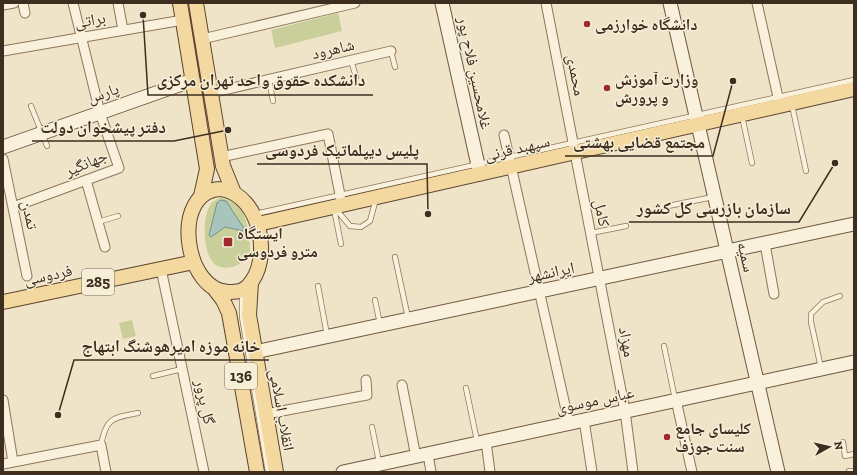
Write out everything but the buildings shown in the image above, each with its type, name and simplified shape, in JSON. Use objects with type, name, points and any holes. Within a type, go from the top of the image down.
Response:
[{"type":"main road","points":[[180,3],[207,169],[201,196]]},
{"type":"main road","points":[[196,3],[222,161],[234,193],[244,202],[256,220],[260,238],[260,254],[256,271],[247,286],[225,292],[212,285],[203,277],[190,258],[190,222],[193,208],[201,196],[208,191],[217,189],[234,193]]},
{"type":"main road","name":"غلامحسین فلاح‌ پور","points":[[442,3],[479,169]]},
{"type":"main road","name":"سمیه","points":[[670,3],[778,472]]},
{"type":"main road","name":"پارس","points":[[3,147],[193,80]]},
{"type":"main road","name":"سپهبد قرنی","points":[[256,220],[339,202],[376,198],[479,169],[697,120],[742,115],[783,102],[834,94],[854,89]]},
{"type":"main road","points":[[834,94],[854,100]]},
{"type":"main road","name":"ایرانشهر","points":[[255,352],[854,224]]},
{"type":"main road","name":"فردوسی","points":[[3,302],[161,269],[190,258]]},
{"type":"main road","name":"136","points":[[212,285],[224,300],[229,313],[257,472]]},
{"type":"main road","name":"انقلاب اسلامی","points":[[247,286],[249,315],[276,472]]},
{"type":"main road","name":"عباس موسوی","points":[[343,472],[854,362]]},
{"type":"street","points":[[3,5],[14,3]]},
{"type":"street","points":[[23,3],[25,13]]},
{"type":"street","points":[[74,3],[100,113]]},
{"type":"street","points":[[118,3],[123,30]]},
{"type":"street","points":[[202,39],[355,3]]},
{"type":"street","name":"محمدی","points":[[546,3],[574,148]]},
{"type":"street","points":[[757,3],[783,102]]},
{"type":"street","name":"براتی","points":[[3,51],[183,20]]},
{"type":"street","name":"شاهرود","points":[[211,93],[391,51]]},
{"type":"street","name":"جهانگیر","points":[[13,207],[119,168],[100,113]]},
{"type":"street","points":[[222,161],[328,134],[339,202]]},
{"type":"street","points":[[504,135],[569,423]]},
{"type":"street","name":"کامل","points":[[574,148],[600,279]]},
{"type":"street","name":"تمدن","points":[[3,159],[27,276]]},
{"type":"street","points":[[86,180],[105,247]]},
{"type":"street","points":[[764,244],[774,294]]},
{"type":"street","name":"گل پرور","points":[[161,269],[204,472]]},
{"type":"street","name":"مهزاد","points":[[600,279],[626,411],[633,472]]},
{"type":"street","points":[[266,414],[367,395],[366,380]]},
{"type":"street","points":[[402,384],[422,455],[431,472]]},
{"type":"street","points":[[3,400],[13,462]]},
{"type":"street","points":[[676,400],[692,472]]},
{"type":"street","points":[[584,420],[592,472]]},
{"type":"street","points":[[481,442],[490,472]]},
{"type":"street","points":[[3,464],[101,445],[106,472]]},
{"type":"lane","points":[[185,3],[211,161],[207,169]]},
{"type":"lane","points":[[191,3],[217,159],[222,161]]},
{"type":"lane","points":[[391,51],[395,67]]},
{"type":"lane","points":[[351,60],[356,77]]},
{"type":"lane","points":[[269,80],[273,101]]},
{"type":"lane","points":[[697,120],[783,102],[854,80]]},
{"type":"lane","points":[[783,102],[806,171]]},
{"type":"lane","points":[[31,106],[47,146]]},
{"type":"lane","points":[[742,115],[752,163]]},
{"type":"lane","points":[[339,202],[479,169]]},
{"type":"lane","points":[[668,206],[715,196]]},
{"type":"lane","points":[[339,202],[350,226],[361,227],[370,221],[376,198]]},
{"type":"lane","points":[[339,202],[341,244]]},
{"type":"lane","points":[[98,222],[118,216]]},
{"type":"lane","points":[[591,233],[626,226]]},
{"type":"lane","points":[[395,257],[409,319]]},
{"type":"lane","points":[[247,286],[242,317],[268,472]]},
{"type":"lane","points":[[318,286],[327,336]]},
{"type":"lane","points":[[225,292],[236,318],[263,472]]},
{"type":"lane","points":[[821,369],[811,322],[811,314],[823,302],[840,296]]},
{"type":"lane","points":[[375,300],[380,325]]},
{"type":"lane","points":[[664,346],[676,400]]},
{"type":"lane","points":[[154,376],[182,369]]},
{"type":"lane","points":[[466,388],[481,442]]},
{"type":"lane","points":[[101,445],[104,429],[108,424],[116,418],[138,412]]},
{"type":"lane","points":[[372,427],[379,464]]},
{"type":"lane","points":[[843,442],[845,456],[854,454]]},
{"type":"lane","points":[[849,472],[854,471]]},
{"type":"green space","points":[[338,13],[342,31],[275,48],[271,30]]},
{"type":"green space","points":[[222,197],[237,203],[242,210],[248,228],[250,247],[250,255],[246,259],[237,265],[226,268],[216,265],[212,261],[205,241],[205,224],[208,209],[213,202]]},
{"type":"green space","points":[[132,320],[136,336],[123,339],[119,323]]},
{"type":"water","points":[[221,200],[226,201],[245,230],[243,231],[225,227],[211,237],[209,235],[217,203]]},
{"type":"place","name":"دانشکده حقوق واحد تهران مرکزی","points":[[143,15]]},
{"type":"place","name":"دانشگاه خوارزمی","points":[[587,24]]},
{"type":"place","name":"مجتمع قضایی بهشتی","points":[[733,81]]},
{"type":"place","name":"وزارت آموزش و پرورش","points":[[607,88]]},
{"type":"place","name":"دفتر پیشخوان دولت","points":[[228,130]]},
{"type":"place","name":"سازمان بازرسی کل کشور","points":[[835,163]]},
{"type":"place","name":"پلیس دیپلماتیک فردوسی","points":[[428,214]]},
{"type":"place","name":"ایستگاه مترو فردوسی","points":[[228,242]]},
{"type":"place","name":"خانه موزه امیرهوشنگ ابتهاج","points":[[58,415]]},
{"type":"place","name":"کلیسای جامع سنت جوزف","points":[[667,437]]}]
